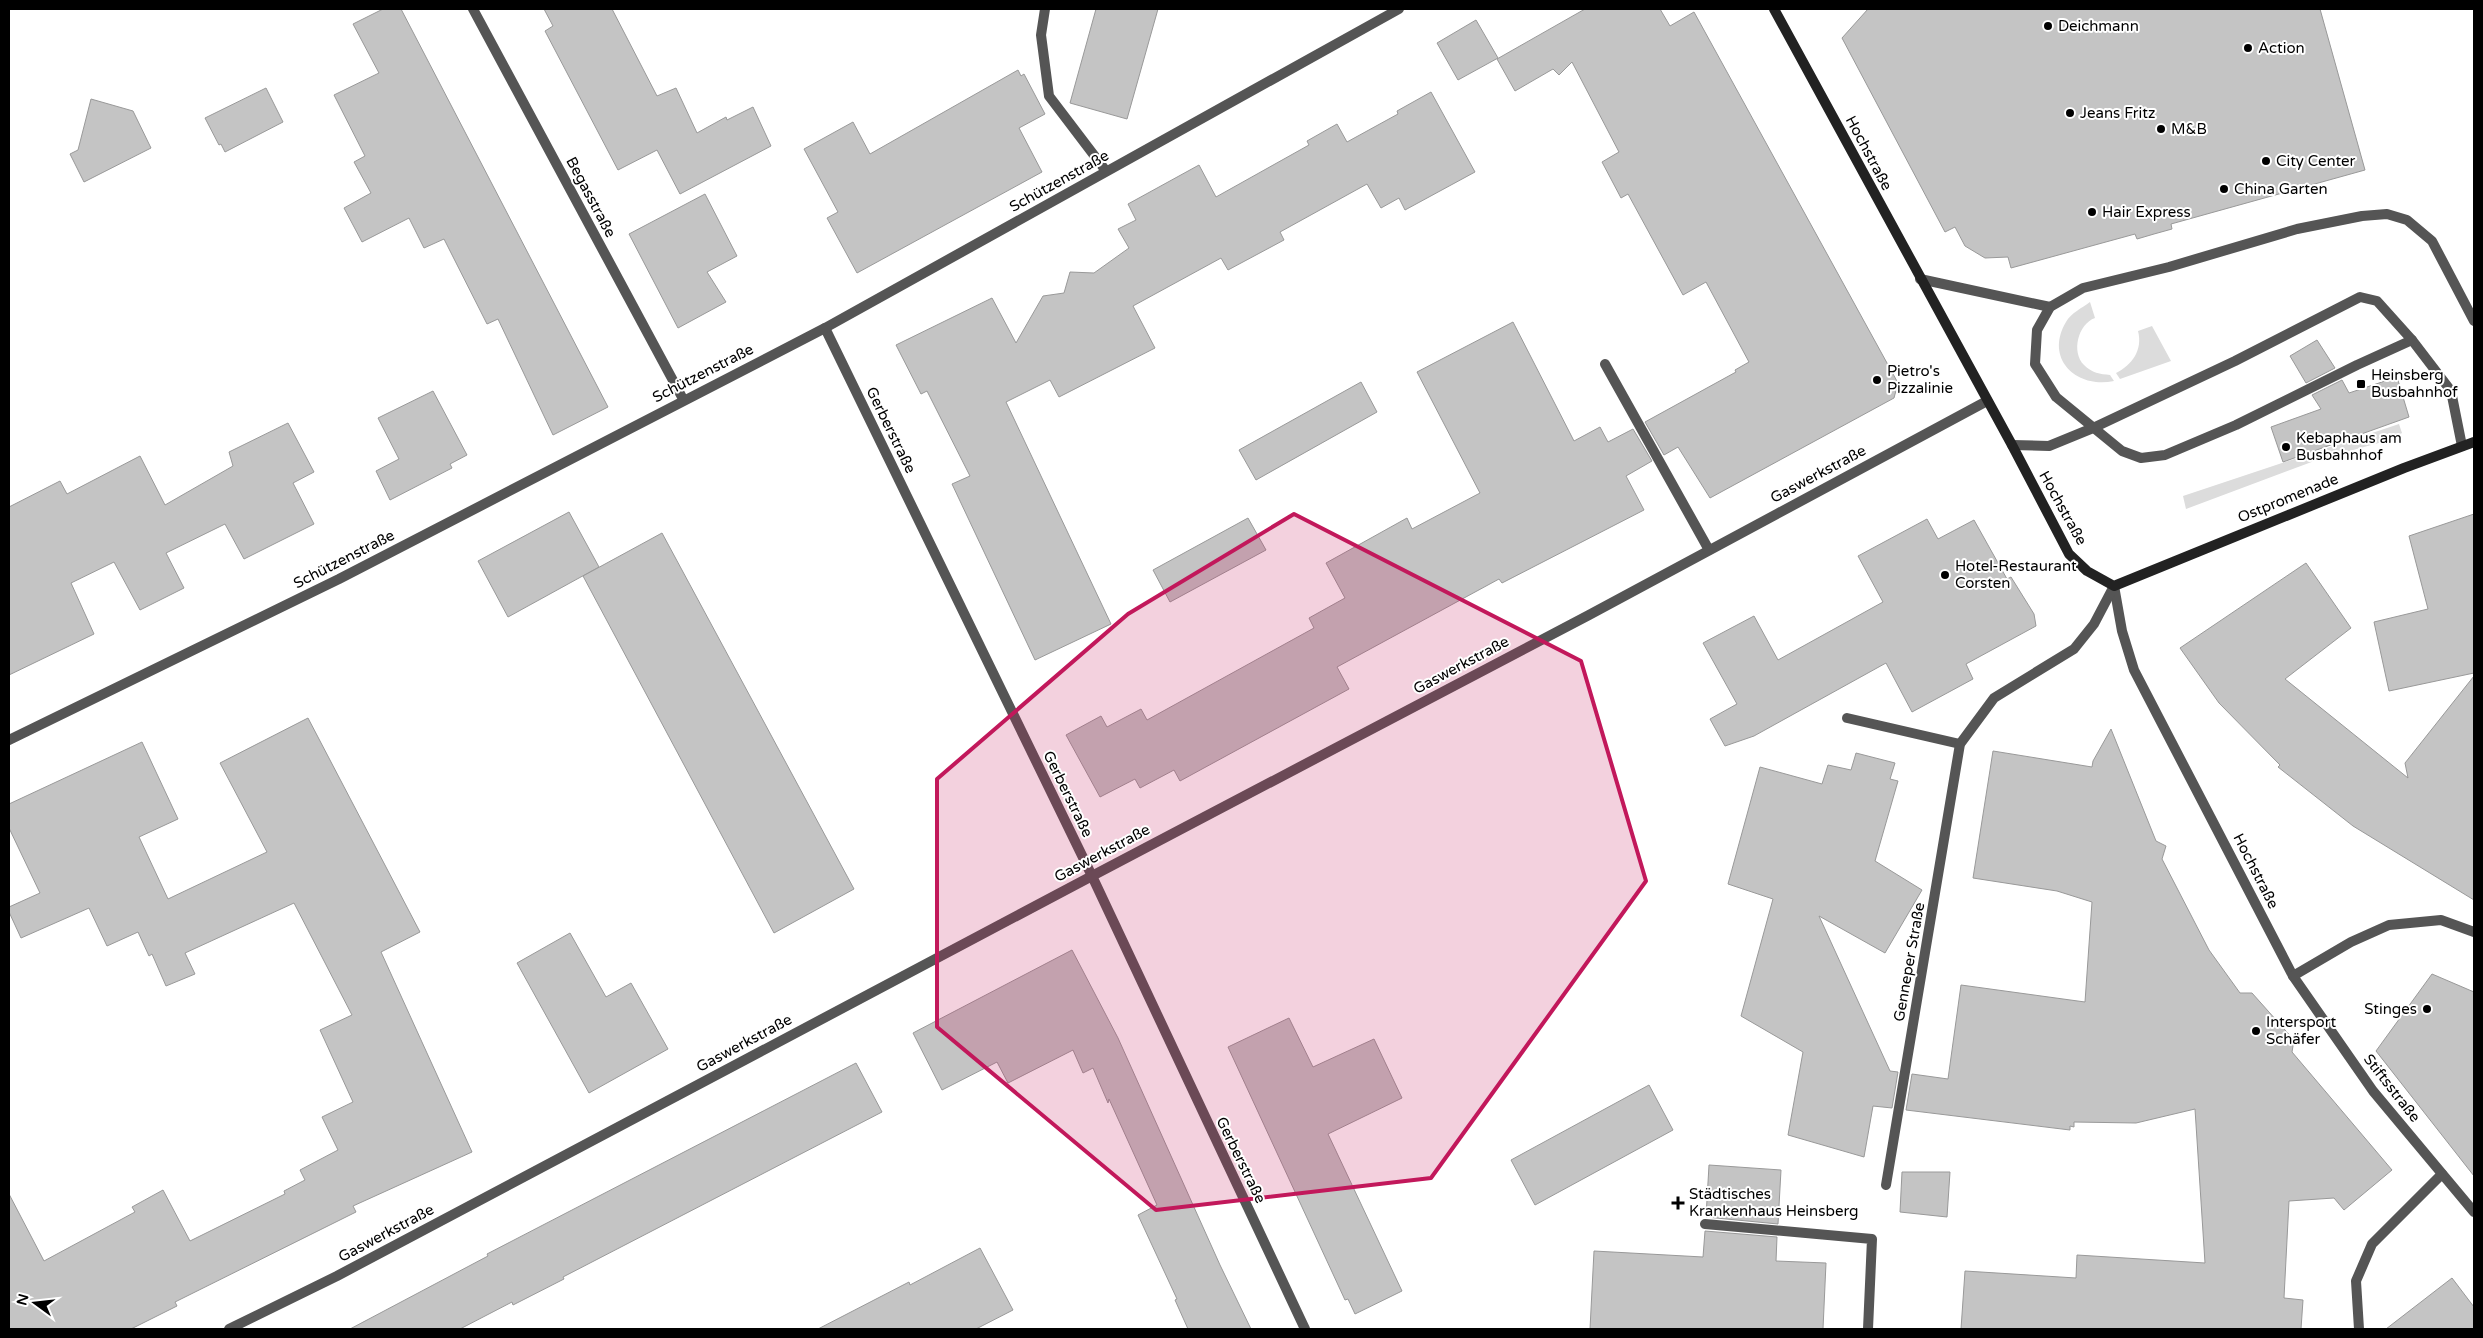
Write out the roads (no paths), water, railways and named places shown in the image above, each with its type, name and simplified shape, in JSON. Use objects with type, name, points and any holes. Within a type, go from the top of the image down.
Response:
[{"type":"street","name":"Begasstraße","points":[[473,9],[683,400]]},
{"type":"street","points":[[1045,9],[1041,35],[1050,96],[1106,171]]},
{"type":"street","name":"Schützenstraße","points":[[9,740],[339,579],[825,328],[1399,9]]},
{"type":"street","name":"Hochstraße","points":[[1774,9],[2012,445],[2068,554],[2087,572],[2114,586],[2122,632],[2134,670],[2293,976]]},
{"type":"street","points":[[2412,340],[2357,365],[2261,414],[2165,455],[2141,458],[2122,451],[2056,397],[2035,364],[2037,330],[2050,307],[2083,288],[2169,267],[2297,229],[2362,216],[2387,214],[2408,220],[2432,241],[2474,321]]},
{"type":"street","points":[[1920,279],[2050,307]]},
{"type":"street","points":[[2012,445],[2049,446],[2093,428],[2235,361],[2360,298],[2377,301],[2412,340],[2451,391],[2462,446]]},
{"type":"street","name":"Gerberstraße","points":[[825,328],[1092,876],[1305,1329]]},
{"type":"street","points":[[1605,364],[1709,550]]},
{"type":"street","name":"Gaswerkstraße","points":[[229,1329],[337,1276],[1988,401]]},
{"type":"street","name":"Ostpromenade","points":[[2114,586],[2330,497],[2474,442]]},
{"type":"street","name":"Genneper Straße","points":[[1886,1185],[1960,744],[1994,698],[2074,649],[2094,624],[2114,586]]},
{"type":"street","points":[[1847,718],[1960,744]]},
{"type":"street","points":[[2293,976],[2351,942],[2389,925],[2441,920],[2474,932]]},
{"type":"street","name":"Stiftsstraße","points":[[2293,976],[2373,1091],[2474,1212]]},
{"type":"street","points":[[2359,1329],[2356,1280],[2372,1244],[2442,1174]]},
{"type":"street","points":[[1705,1224],[1872,1239],[1868,1329]]},
{"type":"place","name":"Deichmann","points":[[2048,26]]},
{"type":"place","name":"Action","points":[[2248,48]]},
{"type":"place","name":"Jeans Fritz","points":[[2070,113]]},
{"type":"place","name":"M&B","points":[[2161,129]]},
{"type":"place","name":"City Center","points":[[2266,161]]},
{"type":"place","name":"China Garten","points":[[2224,189]]},
{"type":"place","name":"Hair Express","points":[[2092,212]]},
{"type":"place","name":"Pietro's Pizzalinie","points":[[1877,380]]},
{"type":"place","name":"Heinsberg Busbahnhof","points":[[2361,384]]},
{"type":"place","name":"Kebaphaus am Busbahnhof","points":[[2286,447]]},
{"type":"place","name":"Hotel-Restaurant Corsten","points":[[1945,575]]},
{"type":"place","name":"Stinges","points":[[2427,1009]]},
{"type":"place","name":"Intersport Schäfer","points":[[2256,1031]]},
{"type":"place","name":"Städtisches Krankenhaus Heinsberg","points":[[1678,1203]]}]
